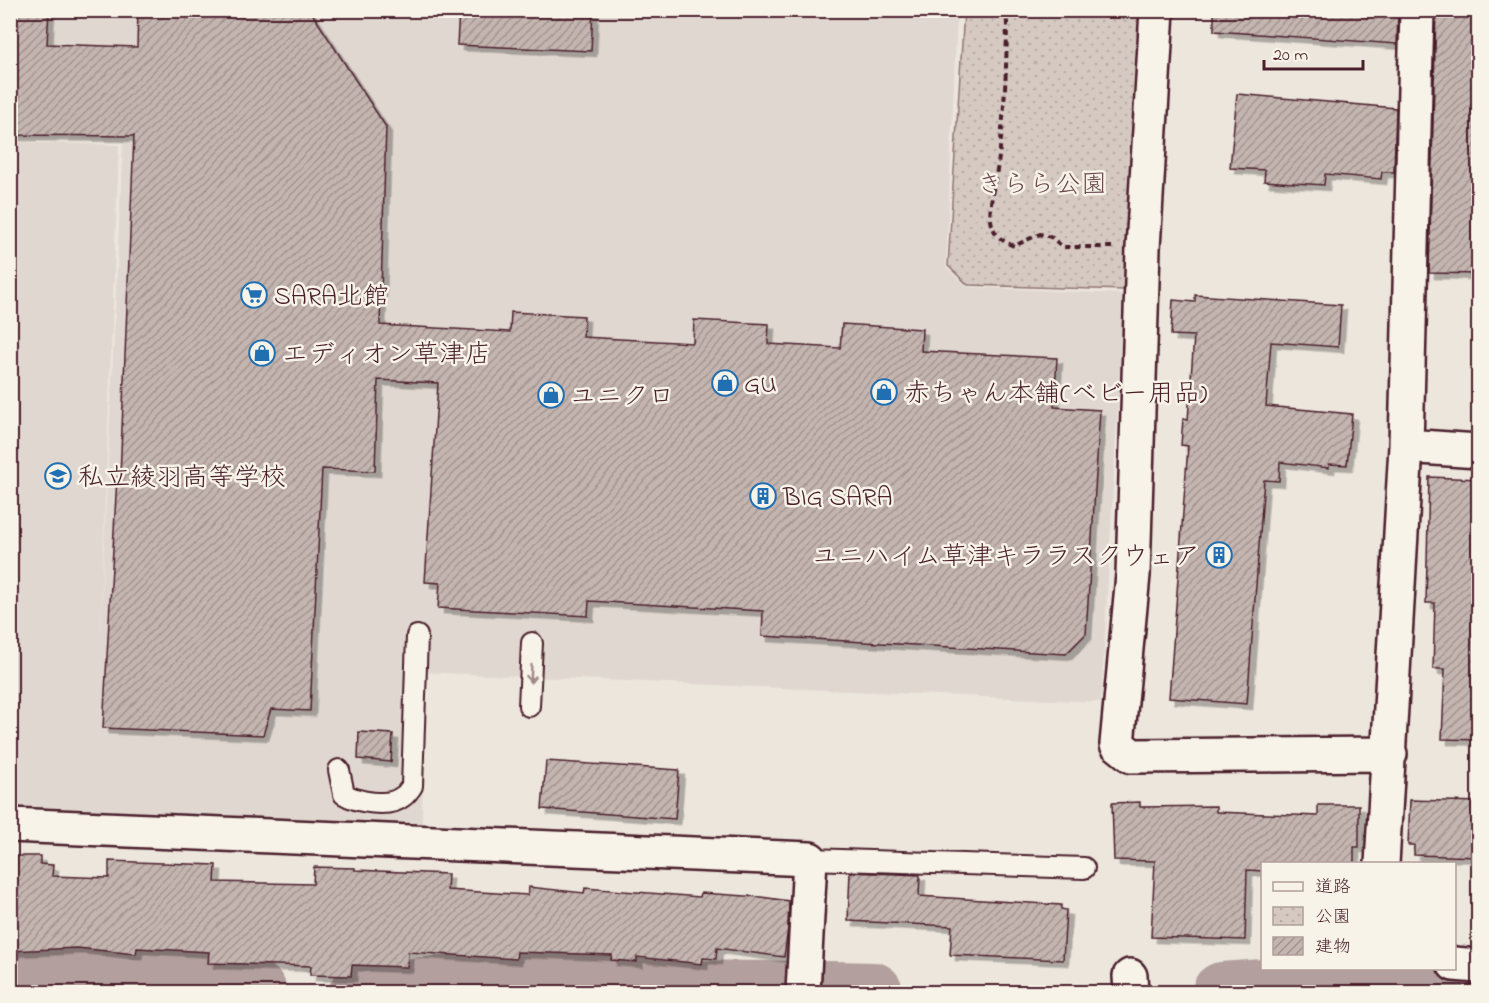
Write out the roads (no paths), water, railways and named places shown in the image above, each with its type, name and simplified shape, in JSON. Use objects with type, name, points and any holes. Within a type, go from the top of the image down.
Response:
[{"type":"street","points":[[1157,10],[1143,248],[1132,575],[1118,744],[1132,756],[1390,754]]},
{"type":"street","points":[[1382,862],[1406,446],[1417,10]]},
{"type":"street","points":[[1406,446],[1479,452]]},
{"type":"street","points":[[10,825],[810,859],[803,986]]},
{"type":"street","points":[[1456,964],[1479,966]]},
{"type":"lane","points":[[339,770],[344,794],[355,801],[389,802],[401,799],[412,786],[417,636]]},
{"type":"lane","points":[[529,706],[532,643]]},
{"type":"lane","points":[[810,859],[1084,868]]},
{"type":"waterway","points":[[10,972],[51,965],[137,969],[257,992]]},
{"type":"waterway","points":[[359,992],[516,978],[568,976],[636,988],[873,992]]},
{"type":"waterway","points":[[1222,992],[1362,982],[1434,992]]},
{"type":"place","name":"SARA北館","points":[[254,295]]},
{"type":"place","name":"エディオン草津店","points":[[262,353]]},
{"type":"place","name":"GU","points":[[725,383]]},
{"type":"place","name":"赤ちゃん本舗(ベビー用品)","points":[[884,392]]},
{"type":"place","name":"ユニクロ","points":[[551,395]]},
{"type":"place","name":"私立綾羽高等学校","points":[[58,476]]},
{"type":"place","name":"BIG SARA","points":[[763,496]]},
{"type":"place","name":"ユニハイム草津キララスクウェア","points":[[1219,555]]},
{"type":"park label","name":"きらら公園","points":[[1042,183]]}]
